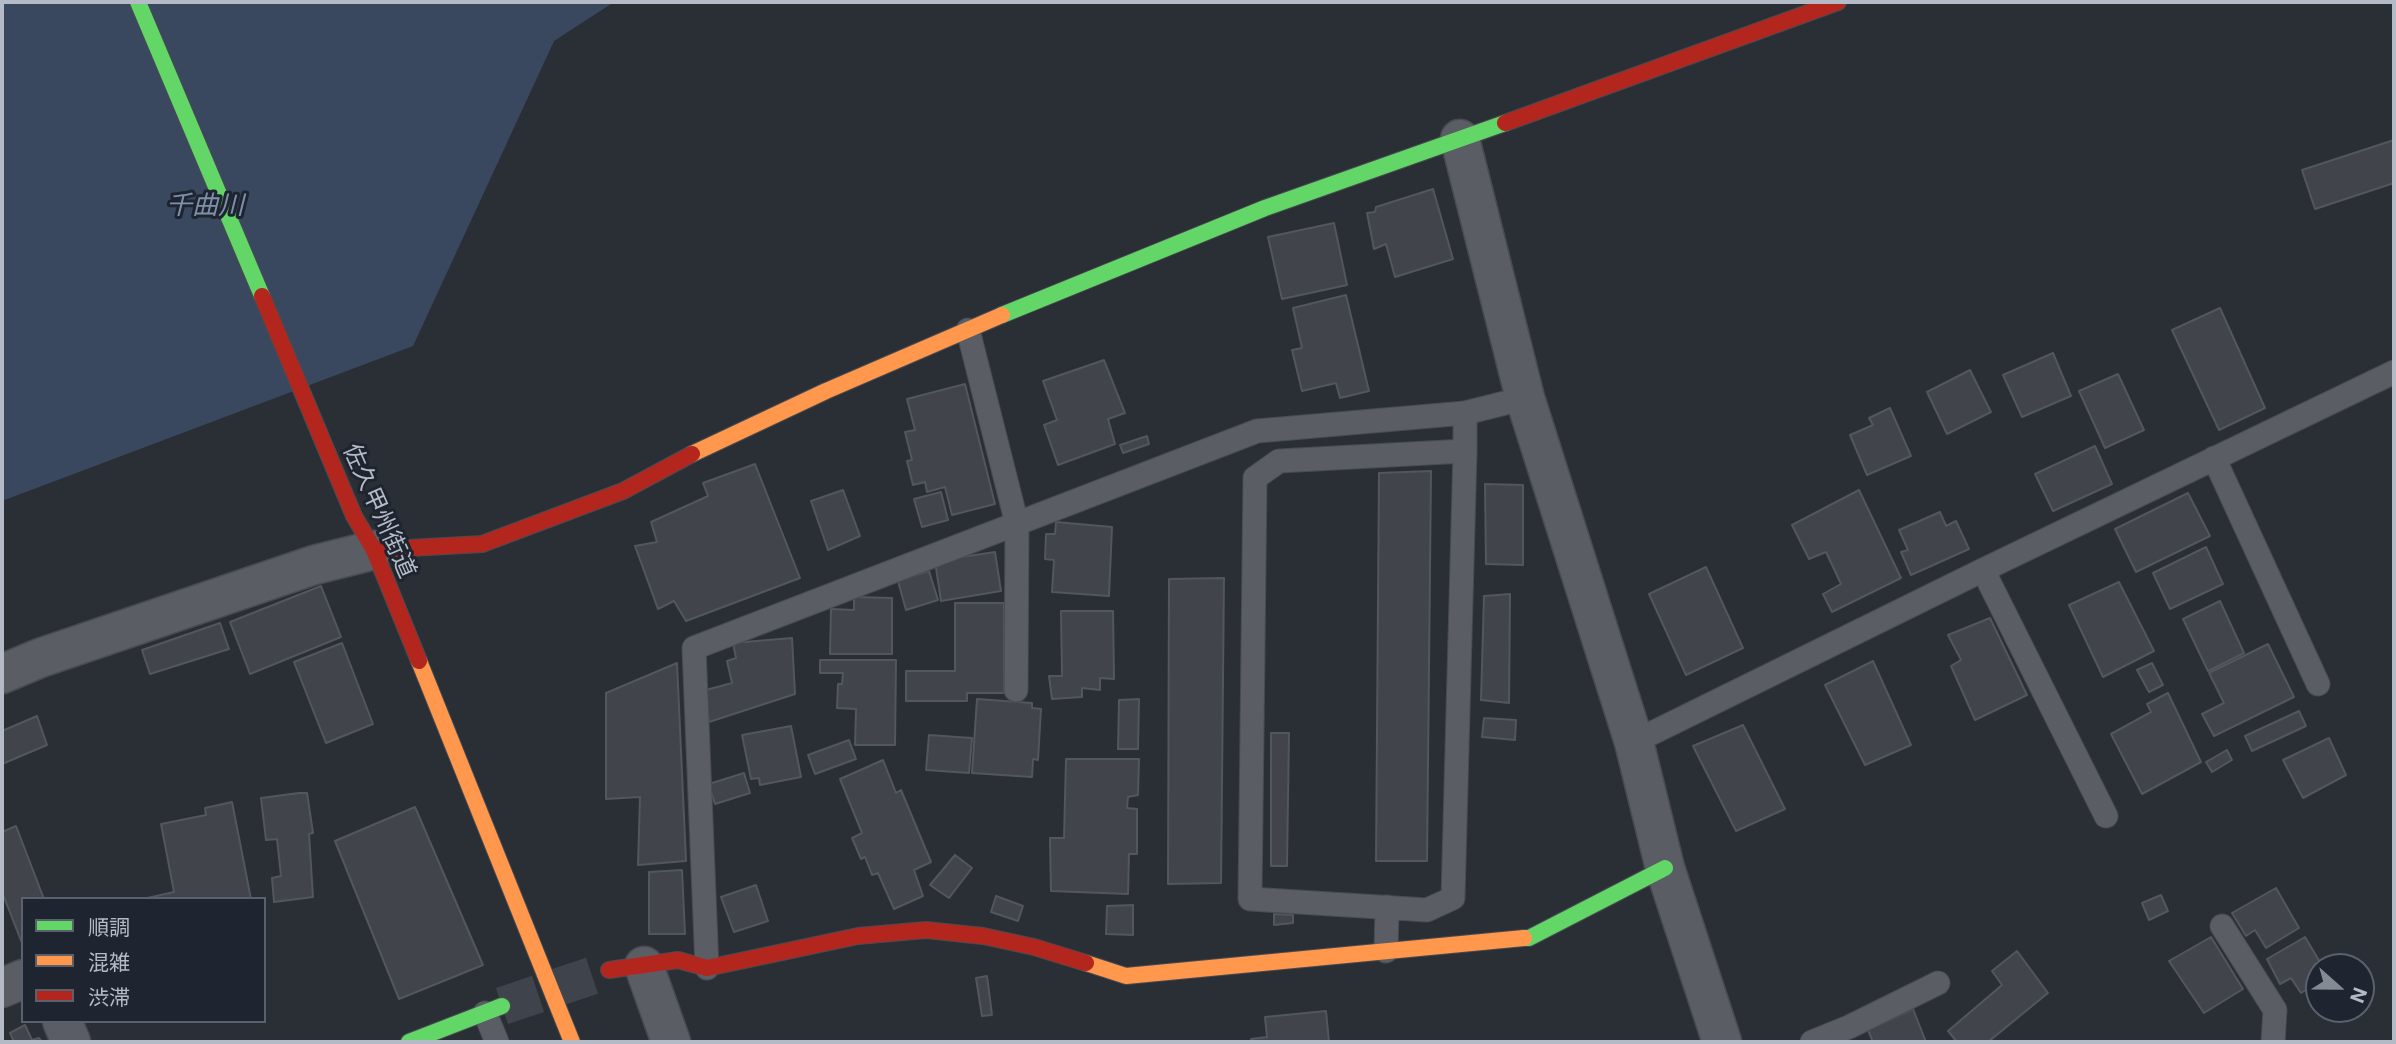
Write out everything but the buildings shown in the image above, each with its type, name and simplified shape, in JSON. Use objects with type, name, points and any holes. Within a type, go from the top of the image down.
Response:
[{"type":"main road","name":"佐久甲州街道","points":[[138,2],[354,516],[374,550],[572,1042]]},
{"type":"main road","points":[[374,550],[482,544],[622,491],[711,444],[968,330],[1265,208],[1838,2]]},
{"type":"main road","points":[[626,968],[678,960],[707,968],[858,936],[926,930],[982,936],[1034,947],[1126,976],[1529,938],[1665,868]]},
{"type":"main road","points":[[409,1042],[493,1009]]},
{"type":"street","points":[[1460,139],[1525,398],[1634,742],[1665,868],[1721,1042]]},
{"type":"street","points":[[2,674],[40,658],[314,565],[374,550]]},
{"type":"street","points":[[626,968],[671,1042]]},
{"type":"street","points":[[2,988],[21,980]]},
{"type":"street","points":[[63,1023],[71,1042]]},
{"type":"lane","points":[[968,330],[1017,524],[1016,690]]},
{"type":"lane","points":[[1634,742],[1983,569],[2394,372]]},
{"type":"lane","points":[[707,968],[694,648],[1257,431],[1465,413],[1525,398]]},
{"type":"lane","points":[[1465,413],[1465,451],[1453,898],[1427,910],[1250,899],[1255,478],[1279,461],[1465,451]]},
{"type":"lane","points":[[2214,458],[2318,684]]},
{"type":"lane","points":[[1983,569],[2106,816]]},
{"type":"lane","points":[[1386,951],[1387,908]]},
{"type":"lane","points":[[2222,926],[2275,1010],[2273,1042]]},
{"type":"lane","points":[[1812,1042],[1849,1027],[1938,983]]},
{"type":"lane","points":[[493,1009],[497,1042]]},
{"type":"water","name":"千曲川","points":[[2,2],[614,2],[554,41],[413,346],[2,501]]},
{"type":"tunnel","points":[[502,1006],[609,970]]},
{"type":"traffic: fast","points":[[138,2],[262,296]]},
{"type":"traffic: fast","points":[[1002,315],[1265,208],[1505,123]]},
{"type":"traffic: fast","points":[[1524,938],[1529,938],[1665,868]]},
{"type":"traffic: fast","points":[[409,1042],[502,1006]]},
{"type":"traffic: slow","points":[[692,454],[826,391],[1002,315]]},
{"type":"traffic: slow","points":[[419,661],[572,1042]]},
{"type":"traffic: slow","points":[[1086,963],[1126,976],[1524,938]]},
{"type":"traffic: jam","points":[[1505,123],[1838,2]]},
{"type":"traffic: jam","points":[[262,296],[354,516],[374,550],[419,661]]},
{"type":"traffic: jam","points":[[374,550],[482,544],[623,491],[692,454]]},
{"type":"traffic: jam","points":[[609,970],[678,960],[707,968],[858,936],[926,930],[983,936],[1034,947],[1086,963]]}]
